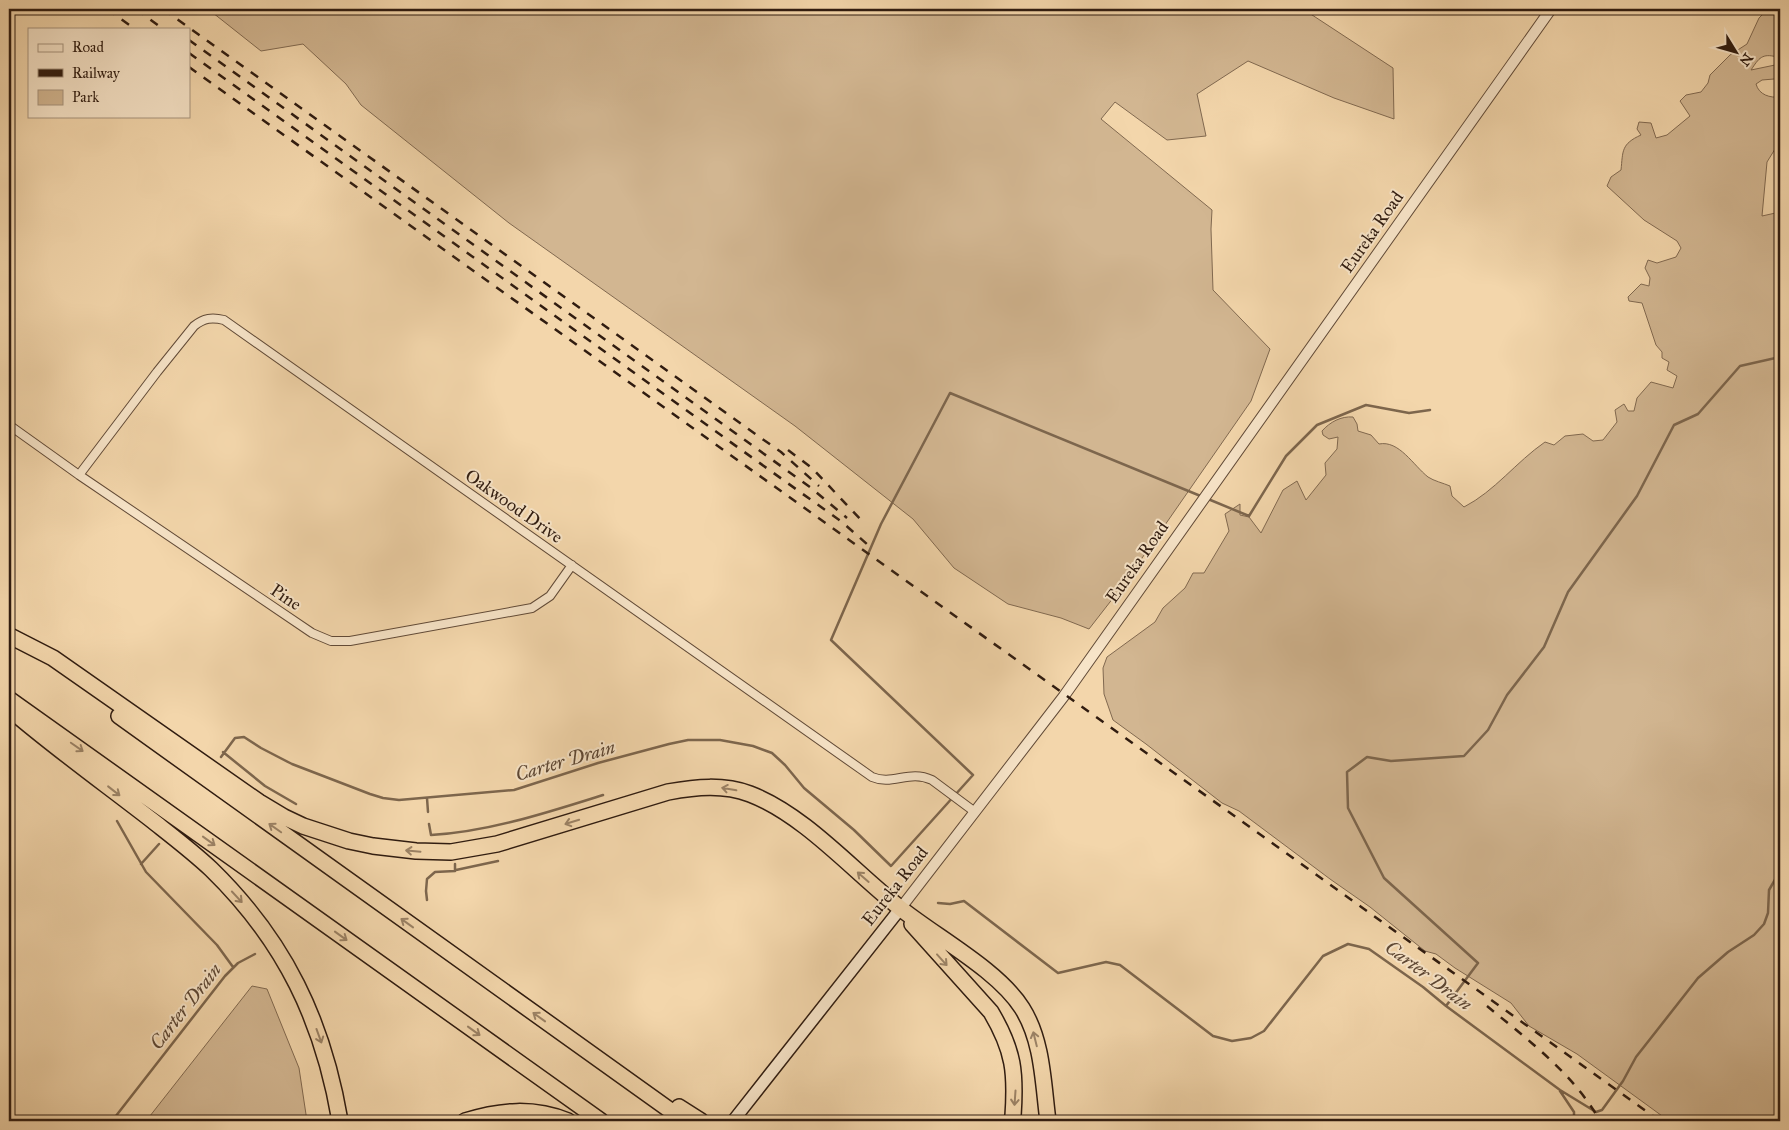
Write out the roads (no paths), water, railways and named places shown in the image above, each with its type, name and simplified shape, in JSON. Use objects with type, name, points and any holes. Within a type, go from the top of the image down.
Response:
[{"type":"highway","points":[[9,635],[53,658],[268,807],[303,826],[349,841],[416,851],[451,852],[497,844],[668,792],[692,788],[730,788],[770,803],[814,835],[900,909],[986,972],[1012,995],[1022,1008],[1035,1035],[1048,1121]]},
{"type":"highway","points":[[9,635],[192,769],[685,1121]]},
{"type":"highway","points":[[9,699],[601,1121]]},
{"type":"highway","points":[[9,706],[12,711],[35,730],[210,868],[243,903],[268,934],[312,1014],[325,1053],[340,1121]]},
{"type":"highway","points":[[900,909],[922,937],[991,1012],[1000,1027],[1010,1051],[1016,1083],[1011,1121]]},
{"type":"highway","points":[[579,1046],[701,1121]]},
{"type":"highway","points":[[465,1121],[484,1115],[526,1111],[545,1113],[568,1121]]},
{"type":"main road","name":"Eureka Road","points":[[735,1119],[900,909]]},
{"type":"street","name":"Eureka Road","points":[[900,909],[1064,696],[1551,9]]},
{"type":"street","name":"Oakwood Drive","points":[[79,475],[156,372],[194,326],[202,320],[218,318],[230,323],[872,777],[885,780],[918,775],[924,776],[975,812]]},
{"type":"street","name":"Pine","points":[[9,425],[79,475],[312,633],[331,641],[350,641],[532,608],[550,596],[572,565]]},
{"type":"waterway","points":[[50,9],[56,13],[62,9]]},
{"type":"waterway","points":[[1446,1006],[1478,963],[1384,878],[1348,808],[1347,772],[1367,757],[1391,761],[1464,756],[1488,730],[1507,695],[1544,647],[1568,592],[1637,496],[1674,425],[1698,414],[1740,366],[1780,357]]},
{"type":"waterway","points":[[221,757],[235,738],[244,737],[292,764],[370,794],[399,800],[514,790],[598,763],[669,744],[688,740],[720,740],[753,746],[772,753],[804,788],[854,830],[891,866],[973,775],[831,640],[881,524],[950,393],[1203,497]]},
{"type":"waterway","points":[[1208,499],[1249,516],[1286,456],[1317,425],[1366,405],[1409,413],[1430,410]]},
{"type":"waterway","points":[[223,752],[265,786],[296,804]]},
{"type":"waterway","points":[[429,824],[431,835],[474,830],[496,826],[603,795]]},
{"type":"waterway","points":[[427,798],[428,812]]},
{"type":"waterway","name":"Carter Drain","points":[[117,821],[146,872],[217,945],[233,967]]},
{"type":"waterway","name":"Carter Drain","points":[[141,864],[159,844]]},
{"type":"waterway","points":[[456,870],[498,861]]},
{"type":"waterway","points":[[427,900],[427,879],[435,872],[455,871],[455,864]]},
{"type":"waterway","name":"Carter Drain","points":[[938,903],[950,904],[964,901],[1058,973],[1106,962],[1120,965],[1213,1036],[1232,1041],[1251,1038],[1264,1031],[1323,956],[1348,944],[1369,949],[1560,1090],[1596,1112],[1602,1110],[1623,1081],[1636,1057],[1698,978],[1728,952],[1754,935],[1764,924],[1768,913],[1769,890],[1780,871]]},
{"type":"waterway","name":"Carter Drain","points":[[112,1121],[225,976],[238,963],[255,954]]},
{"type":"waterway","points":[[1560,1091],[1574,1112],[1574,1121]]},
{"type":"railway","points":[[107,9],[134,28]]},
{"type":"railway","points":[[136,9],[162,28]]},
{"type":"railway","points":[[163,9],[190,28]]},
{"type":"railway","points":[[190,28],[781,452],[819,486]]},
{"type":"railway","points":[[190,41],[810,487],[847,518]]},
{"type":"railway","points":[[190,54],[842,522],[868,545]]},
{"type":"railway","points":[[190,68],[1660,1121]]},
{"type":"railway","points":[[788,450],[812,468],[862,521]]},
{"type":"railway","points":[[1487,1006],[1564,1073],[1600,1121]]}]
